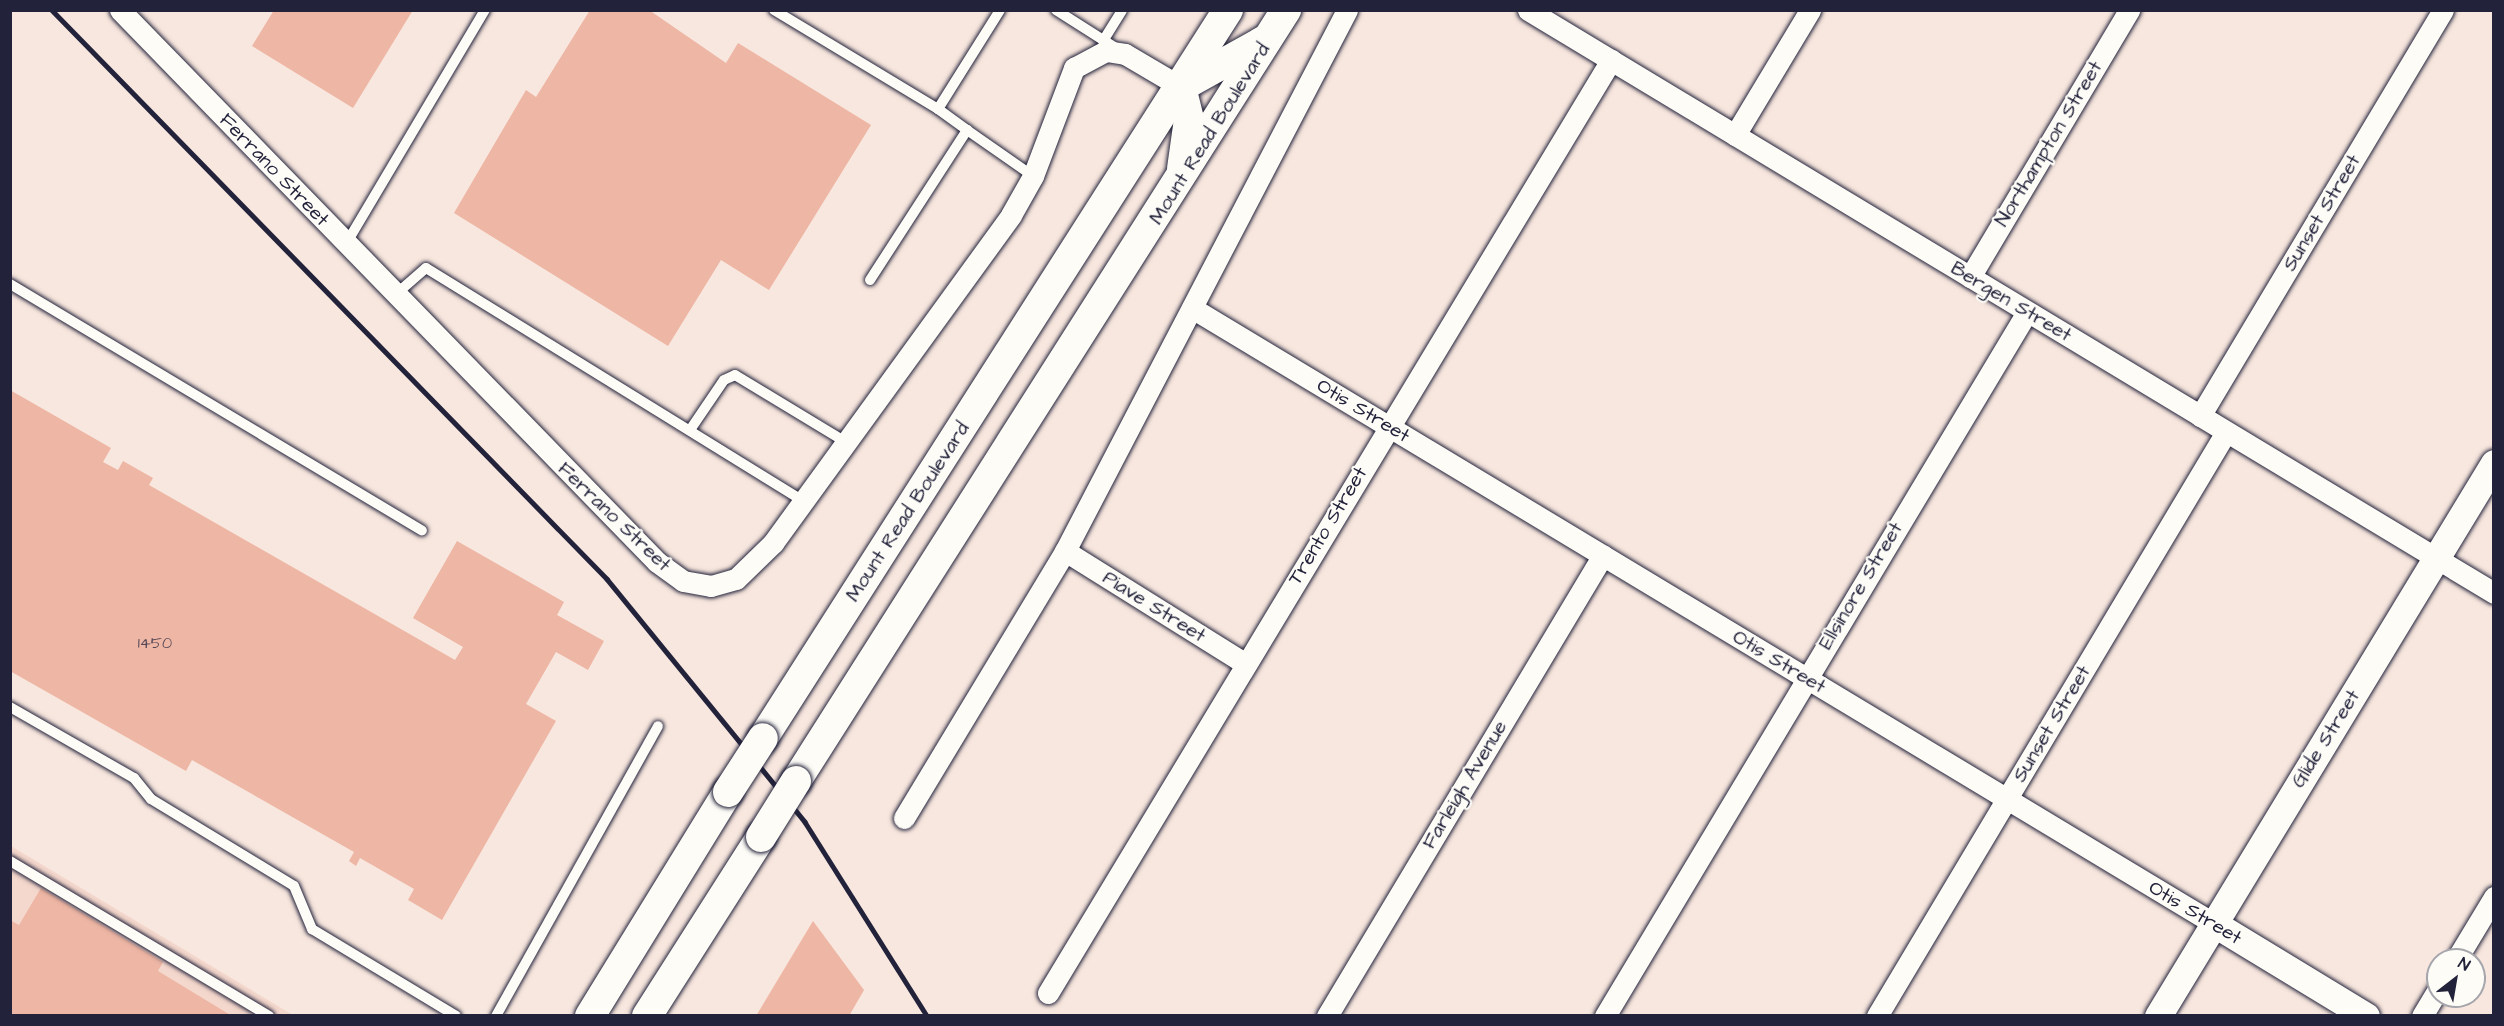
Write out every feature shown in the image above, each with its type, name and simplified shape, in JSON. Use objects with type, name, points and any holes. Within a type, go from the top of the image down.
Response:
[{"type":"main road","name":"Mount Read Boulevard","points":[[590,1016],[728,792],[1181,87],[1228,10]]},
{"type":"main road","name":"Mount Read Boulevard","points":[[647,1016],[1177,189],[1286,10]]},
{"type":"main road","points":[[1177,189],[1189,119],[1181,87],[1270,36]]},
{"type":"street","name":"Ferrano Street","points":[[120,10],[608,514],[683,581],[711,586],[736,579],[756,563],[1011,215],[1033,176],[1074,68],[1106,51],[1125,54]]},
{"type":"street","points":[[904,818],[1065,551],[1347,10]]},
{"type":"street","name":"Bergen Street","points":[[1528,10],[2493,593]]},
{"type":"street","points":[[1735,135],[1810,10]]},
{"type":"street","name":"Northampton Street","points":[[1970,277],[2129,10]]},
{"type":"street","name":"Sunset Street","points":[[2200,416],[2443,10]]},
{"type":"street","points":[[1125,54],[1181,87]]},
{"type":"street","name":"Trento Street","points":[[1048,993],[1244,663],[1611,60]]},
{"type":"street","name":"Otis Street","points":[[1192,308],[2366,1016]]},
{"type":"street","name":"Ellsinore Street","points":[[1605,1016],[1805,677],[2027,312]]},
{"type":"street","name":"Sunset Street","points":[[1877,1016],[2226,432]]},
{"type":"street","name":"Glide Street","points":[[2158,1016],[2437,559],[2493,463]]},
{"type":"street","name":"Piave Street","points":[[1065,551],[1244,663]]},
{"type":"street","name":"Farleigh Avenue","points":[[1327,1016],[1603,555]]},
{"type":"street","points":[[2463,948],[2493,897]]},
{"type":"lane","points":[[346,244],[485,10]]},
{"type":"lane","points":[[774,10],[938,109],[1033,176]]},
{"type":"lane","points":[[938,109],[1000,10]]},
{"type":"lane","points":[[1056,10],[1125,54]]},
{"type":"lane","points":[[1103,40],[1122,10]]},
{"type":"lane","points":[[870,280],[967,130]]},
{"type":"lane","points":[[395,295],[426,268],[803,501]]},
{"type":"lane","points":[[10,284],[422,531]]},
{"type":"lane","points":[[690,430],[724,380],[735,375],[844,441]]},
{"type":"lane","points":[[10,707],[134,778],[151,799],[294,886],[312,929],[456,1016]]},
{"type":"lane","points":[[496,1016],[658,726]]},
{"type":"lane","points":[[10,861],[269,1016]]},
{"type":"shaded area","points":[[11,846],[293,1015],[11,1015]]},
{"type":"building","points":[[274,10],[413,10],[353,108],[252,46]]},
{"type":"building","points":[[590,10],[649,10],[726,63],[738,43],[871,125],[769,290],[721,260],[668,346],[454,213],[526,90],[536,97]]},
{"type":"building","points":[[10,390],[111,448],[103,462],[118,470],[123,461],[153,478],[149,485],[455,660],[463,647],[413,618],[457,541],[564,602],[557,615],[604,641],[588,670],[556,652],[526,704],[556,721],[442,920],[408,900],[414,889],[360,858],[356,866],[349,861],[354,852],[192,760],[186,771],[10,671]]},
{"type":"building","points":[[41,888],[163,962],[158,971],[232,1016],[10,1016],[10,920],[19,925]]},
{"type":"building","points":[[813,921],[864,990],[849,1016],[756,1016]]},
{"type":"railway","points":[[52,10],[607,579],[805,822],[927,1016]]}]
